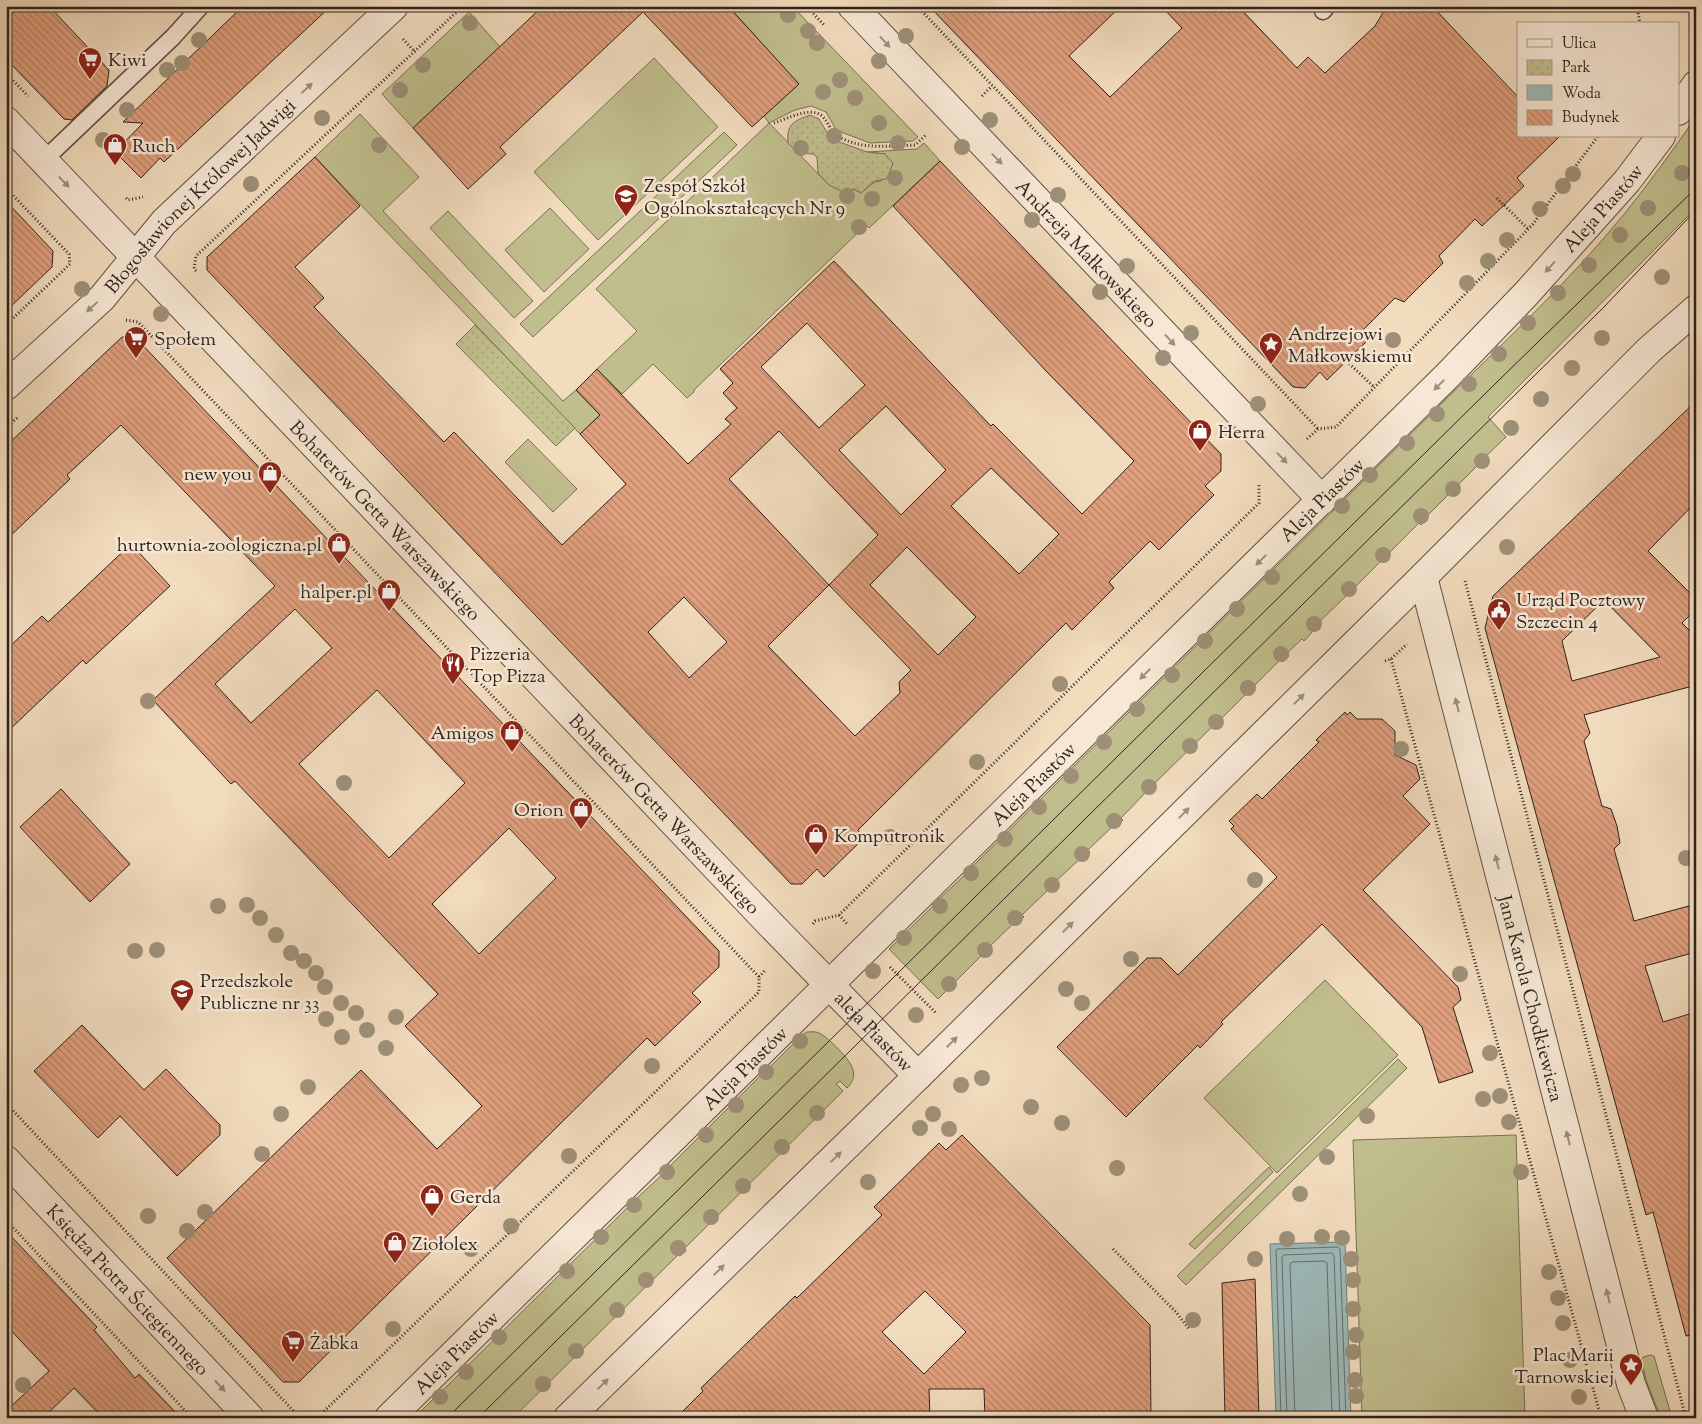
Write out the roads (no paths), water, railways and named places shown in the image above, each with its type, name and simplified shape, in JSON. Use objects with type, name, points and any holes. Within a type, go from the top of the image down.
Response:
[{"type":"street","name":"Błogosławionej Królowej Jadwigi","points":[[6,386],[102,298],[164,222],[394,6]]},
{"type":"street","name":"Andrzeja Małkowskiego","points":[[852,6],[1322,500]]},
{"type":"street","points":[[1680,108],[1696,85]]},
{"type":"street","name":"Bohaterów Getta Warszawskiego","points":[[6,121],[829,985]]},
{"type":"street","name":"Aleja Piastów","points":[[389,1418],[1448,376],[1526,294],[1628,181],[1660,138]]},
{"type":"street","name":"Aleja Piastów","points":[[568,1418],[1424,578],[1649,350],[1696,309]]},
{"type":"street","name":"Jana Karola Chodkiewicza","points":[[1424,578],[1630,1384],[1644,1418]]},
{"type":"street","name":"aleja Piastów","points":[[829,985],[918,1076]]},
{"type":"street","name":"Księdza Piotra Ściegiennego","points":[[6,1160],[250,1418]]},
{"type":"lane","points":[[44,160],[173,36],[201,6]]},
{"type":"water","points":[[1345,1242],[1351,1418],[1276,1418],[1270,1244]]},
{"type":"tram line","points":[[447,1418],[1696,188]]},
{"type":"tram line","points":[[478,1418],[1604,307],[1696,210]]},
{"type":"place","name":"Kiwi","points":[[90,80]]},
{"type":"place","name":"Ruch","points":[[115,166]]},
{"type":"place","name":"Zespół Szkół Ogólnokształcących Nr 9","points":[[626,217]]},
{"type":"place","name":"Społem","points":[[136,359]]},
{"type":"place","name":"Andrzejowi Małkowskiemu","points":[[1271,365]]},
{"type":"place","name":"Herra","points":[[1200,452]]},
{"type":"place","name":"new you","points":[[270,494]]},
{"type":"place","name":"hurtownia-zoologiczna.pl","points":[[339,565]]},
{"type":"place","name":"halper.pl","points":[[389,612]]},
{"type":"place","name":"Urząd Pocztowy Szczecin 4","points":[[1499,631]]},
{"type":"place","name":"Pizzeria Top Pizza","points":[[453,685]]},
{"type":"place","name":"Amigos","points":[[512,753]]},
{"type":"place","name":"Orion","points":[[581,830]]},
{"type":"place","name":"Komputronik","points":[[816,856]]},
{"type":"place","name":"Przedszkole Publiczne nr 33","points":[[182,1012]]},
{"type":"place","name":"Gerda","points":[[432,1217]]},
{"type":"place","name":"Ziołolex","points":[[395,1264]]},
{"type":"place","name":"Żabka","points":[[293,1363]]},
{"type":"place","name":"Plac Marii Tarnowskiej","points":[[1631,1386]]}]
